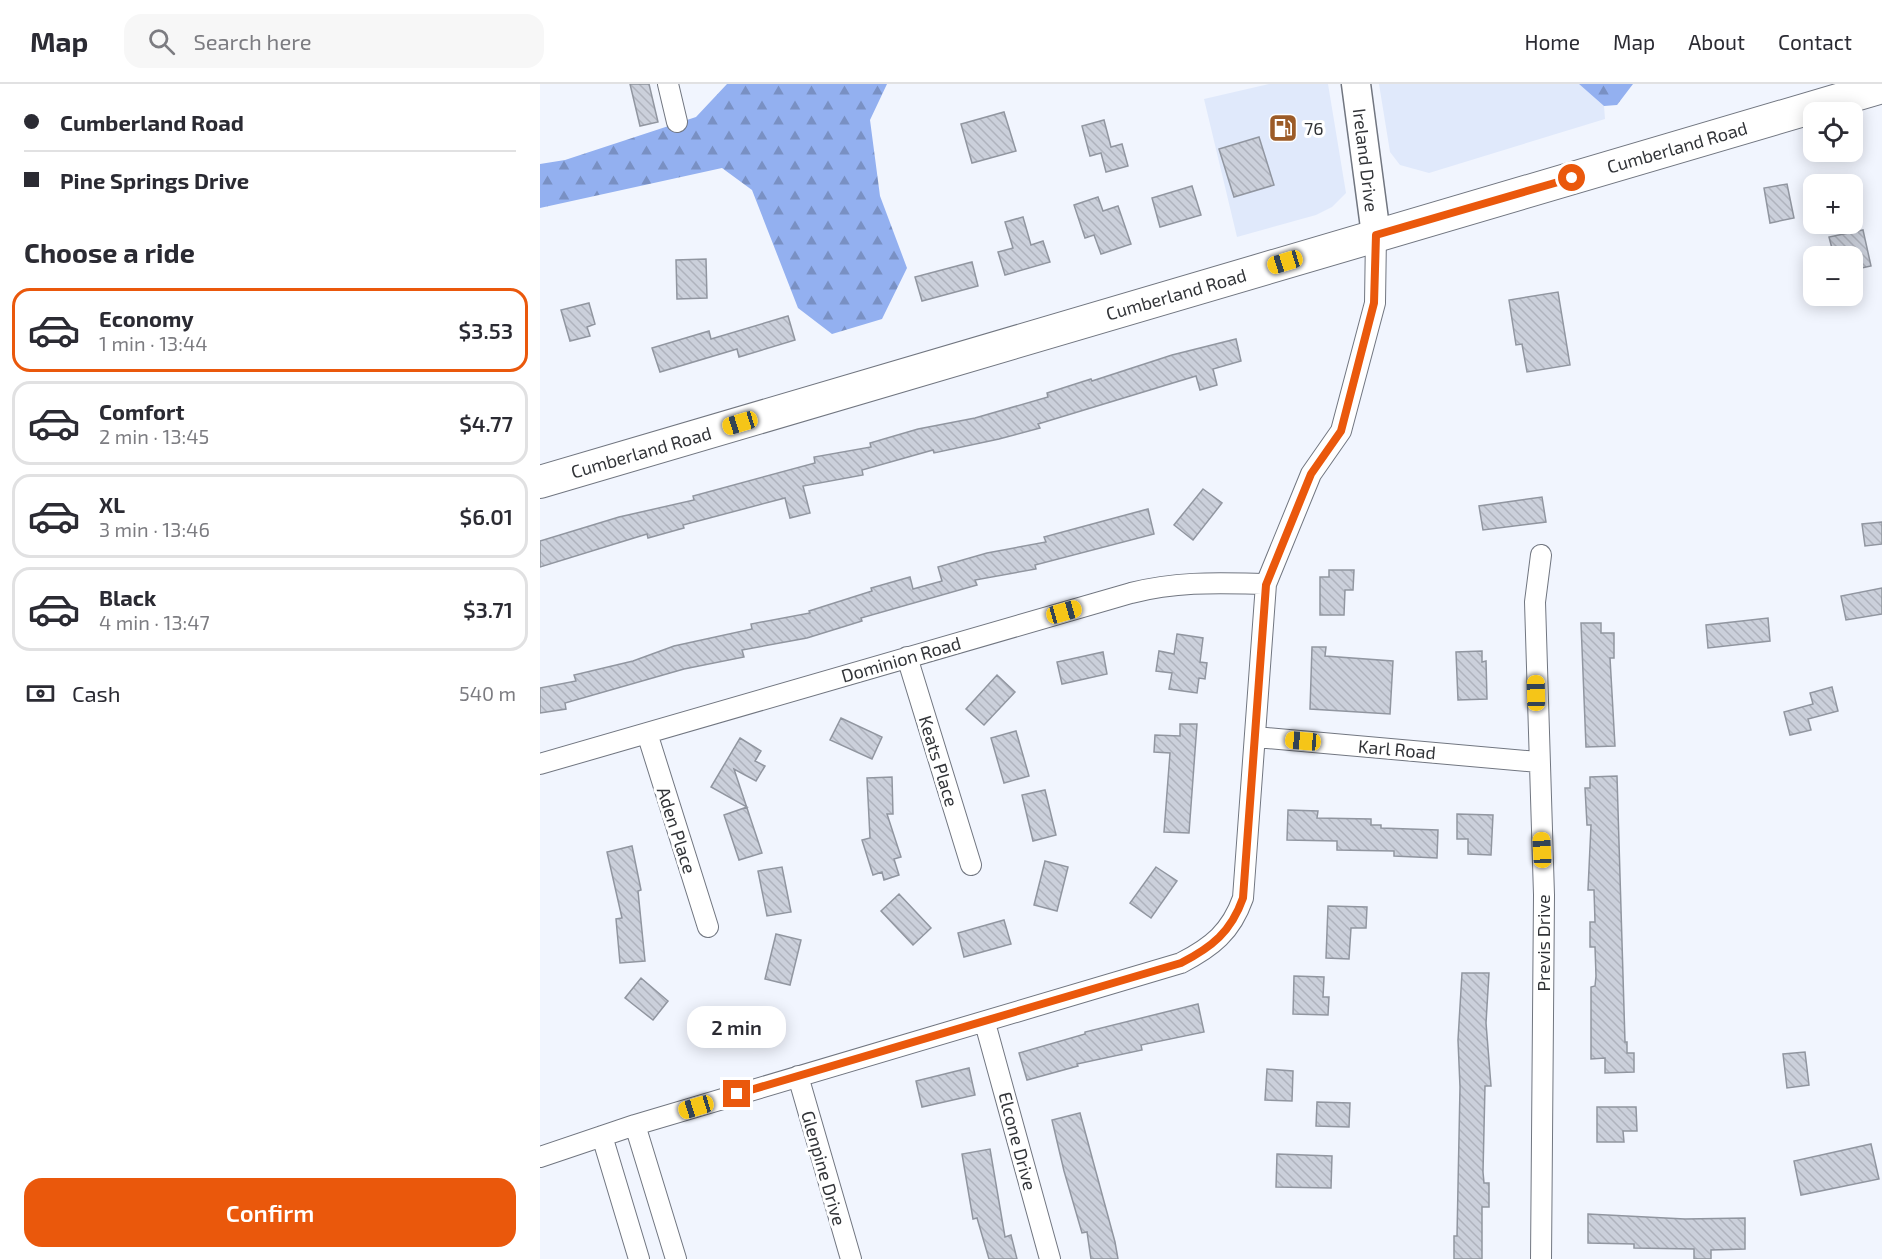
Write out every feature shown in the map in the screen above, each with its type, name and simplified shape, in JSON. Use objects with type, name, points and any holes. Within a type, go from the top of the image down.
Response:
[{"type":"main road","name":"Ireland Drive","points":[[1356,84],[1376,235]]},
{"type":"main road","name":"Cumberland Road","points":[[540,482],[1882,87]]},
{"type":"street","points":[[668,84],[677,122]]},
{"type":"street","points":[[540,1157],[635,1125],[1181,963],[1210,948],[1225,934],[1236,917],[1243,898],[1266,585],[1311,474],[1341,431],[1374,303],[1376,235]]},
{"type":"street","name":"Previs Drive","points":[[1541,555],[1534,602],[1544,895],[1541,1259]]},
{"type":"street","name":"Dominion Road","points":[[540,764],[1167,584],[1196,582],[1266,585]]},
{"type":"street","name":"Keats Place","points":[[908,657],[971,865]]},
{"type":"street","name":"Aden Place","points":[[646,733],[708,927]]},
{"type":"street","name":"Karl Road","points":[[1256,737],[1538,762]]},
{"type":"street","name":"Elcone Drive","points":[[985,1023],[1050,1259]]},
{"type":"street","name":"Glenpine Drive","points":[[798,1076],[851,1259]]},
{"type":"street","points":[[635,1125],[676,1259]]},
{"type":"street","points":[[602,1136],[639,1259]]},
{"type":"shaded area","points":[[1269,84],[1328,84],[1346,193],[1332,207],[1316,215],[1237,237],[1204,99]]},
{"type":"shaded area","points":[[1379,84],[1579,84],[1604,106],[1605,119],[1429,173],[1400,165],[1390,152]]},
{"type":"green space","points":[[727,84],[887,84],[870,120],[880,196],[907,268],[882,319],[832,334],[798,308],[752,190],[722,168],[540,208],[540,164],[565,160],[696,117]]},
{"type":"green space","points":[[1579,84],[1633,84],[1617,105],[1604,106]]},
{"type":"building","points":[[630,84],[649,84],[658,122],[640,126]]},
{"type":"building","points":[[1004,112],[1016,151],[972,163],[961,124]]},
{"type":"building","points":[[1104,120],[1111,147],[1122,144],[1128,166],[1106,172],[1101,153],[1090,156],[1082,126]]},
{"type":"building","points":[[1259,137],[1274,185],[1234,197],[1219,149]]},
{"type":"building","points":[[1787,184],[1794,218],[1770,223],[1764,188]]},
{"type":"building","points":[[1192,186],[1201,215],[1160,227],[1152,198]]},
{"type":"building","points":[[1098,197],[1103,211],[1118,206],[1131,244],[1101,254],[1094,235],[1085,238],[1074,205]]},
{"type":"building","points":[[1023,217],[1031,245],[1043,241],[1050,262],[1005,275],[998,252],[1013,248],[1005,222]]},
{"type":"building","points":[[1863,230],[1871,266],[1863,268],[1863,246],[1831,246],[1829,237],[1863,234]]},
{"type":"building","points":[[706,259],[707,298],[677,299],[676,260]]},
{"type":"building","points":[[972,262],[978,286],[922,301],[915,277]]},
{"type":"building","points":[[1558,292],[1570,365],[1527,372],[1522,344],[1516,345],[1509,300]]},
{"type":"building","points":[[589,303],[595,324],[587,327],[590,336],[570,341],[561,310]]},
{"type":"building","points":[[788,316],[795,340],[739,357],[737,349],[660,372],[652,348],[709,331],[711,339]]},
{"type":"building","points":[[1236,339],[1241,361],[1213,369],[1217,385],[1200,390],[1196,376],[1038,424],[1040,428],[934,453],[933,450],[862,470],[863,475],[803,486],[810,513],[790,518],[785,498],[683,525],[684,528],[648,538],[647,534],[540,567],[540,541],[619,517],[694,500],[693,496],[815,463],[814,457],[871,447],[870,443],[918,429],[975,418],[1048,397],[1047,393],[1091,379],[1092,381],[1172,355]]},
{"type":"building","points":[[1203,489],[1222,503],[1193,540],[1174,525]]},
{"type":"building","points":[[1542,497],[1546,522],[1483,530],[1479,506]]},
{"type":"building","points":[[1148,509],[1154,534],[1035,565],[1036,569],[975,580],[977,585],[861,618],[862,621],[807,638],[742,650],[744,657],[684,669],[565,703],[566,709],[540,713],[540,688],[576,681],[574,675],[633,661],[674,646],[752,629],[751,624],[810,613],[809,611],[872,591],[871,588],[910,577],[913,589],[942,581],[938,567],[987,553],[1046,542],[1044,537]]},
{"type":"building","points":[[1882,522],[1882,544],[1865,546],[1862,524]]},
{"type":"building","points":[[1329,570],[1354,570],[1353,590],[1345,590],[1344,615],[1320,615],[1320,577],[1329,577]]},
{"type":"building","points":[[1882,588],[1882,614],[1846,620],[1841,596]]},
{"type":"building","points":[[1768,618],[1770,641],[1708,648],[1706,625]]},
{"type":"building","points":[[1581,623],[1601,623],[1601,633],[1614,633],[1614,658],[1610,658],[1615,746],[1586,747]]},
{"type":"building","points":[[1177,634],[1203,638],[1200,662],[1207,663],[1205,679],[1199,678],[1197,693],[1169,689],[1172,673],[1156,671],[1159,651],[1174,654]]},
{"type":"building","points":[[1312,647],[1326,647],[1325,656],[1393,661],[1390,714],[1310,709]]},
{"type":"building","points":[[1482,651],[1482,662],[1486,661],[1487,699],[1458,700],[1456,652]]},
{"type":"building","points":[[1103,652],[1107,674],[1062,684],[1057,662]]},
{"type":"building","points":[[997,675],[1015,692],[984,725],[966,709]]},
{"type":"building","points":[[1832,687],[1838,711],[1808,719],[1811,730],[1790,735],[1784,712],[1813,704],[1810,693]]},
{"type":"building","points":[[841,718],[882,737],[872,759],[830,740]]},
{"type":"building","points":[[1180,724],[1197,724],[1189,833],[1164,832],[1170,753],[1154,752],[1155,735],[1180,736]]},
{"type":"building","points":[[1016,731],[1029,776],[1004,783],[991,738]]},
{"type":"building","points":[[740,738],[761,751],[755,761],[765,766],[756,781],[734,769],[747,807],[711,787]]},
{"type":"building","points":[[1617,776],[1625,1042],[1627,1042],[1627,1053],[1634,1053],[1634,1072],[1605,1073],[1605,1058],[1591,1059],[1591,987],[1595,986],[1596,976],[1595,947],[1590,947],[1590,922],[1595,922],[1594,890],[1588,890],[1591,825],[1587,825],[1585,788],[1590,788],[1590,777]]},
{"type":"building","points":[[892,777],[893,814],[887,814],[901,857],[894,859],[899,875],[884,880],[882,872],[873,875],[862,840],[870,838],[867,778]]},
{"type":"building","points":[[1045,790],[1056,835],[1033,841],[1022,795]]},
{"type":"building","points":[[747,807],[762,853],[739,860],[724,815]]},
{"type":"building","points":[[1288,810],[1318,811],[1317,818],[1371,819],[1371,825],[1381,825],[1381,828],[1438,830],[1437,858],[1394,856],[1394,851],[1337,850],[1337,841],[1287,840]]},
{"type":"building","points":[[1457,814],[1493,815],[1491,855],[1468,854],[1468,839],[1457,839]]},
{"type":"building","points":[[632,846],[641,890],[638,891],[645,961],[620,963],[616,919],[622,918],[607,852]]},
{"type":"building","points":[[1045,861],[1068,867],[1057,911],[1034,905]]},
{"type":"building","points":[[782,867],[791,912],[767,916],[758,871]]},
{"type":"building","points":[[1156,867],[1177,881],[1151,918],[1130,903]]},
{"type":"building","points":[[899,894],[931,928],[913,945],[881,911]]},
{"type":"building","points":[[1328,906],[1367,907],[1366,928],[1351,928],[1349,959],[1326,958]]},
{"type":"building","points":[[1004,920],[1011,944],[964,957],[958,933]]},
{"type":"building","points":[[776,934],[801,940],[790,985],[765,979]]},
{"type":"building","points":[[1462,973],[1489,973],[1486,1023],[1491,1086],[1485,1086],[1483,1172],[1484,1183],[1489,1183],[1489,1207],[1482,1207],[1482,1259],[1454,1259],[1454,1236],[1457,1236],[1460,1087],[1458,1040]]},
{"type":"building","points":[[1294,976],[1324,977],[1323,997],[1329,997],[1328,1015],[1293,1014]]},
{"type":"building","points":[[641,978],[668,1001],[653,1020],[625,998]]},
{"type":"building","points":[[1198,1004],[1204,1032],[1141,1045],[1142,1050],[1077,1064],[1078,1066],[1027,1080],[1019,1053],[1085,1034],[1085,1032]]},
{"type":"building","points":[[1805,1052],[1809,1085],[1787,1088],[1783,1054]]},
{"type":"building","points":[[969,1068],[975,1095],[922,1107],[916,1081]]},
{"type":"building","points":[[1267,1069],[1293,1071],[1292,1101],[1265,1100]]},
{"type":"building","points":[[1317,1102],[1350,1103],[1349,1127],[1316,1126]]},
{"type":"building","points":[[1597,1107],[1636,1107],[1637,1131],[1623,1131],[1624,1142],[1597,1142]]},
{"type":"building","points":[[1080,1113],[1118,1259],[1091,1259],[1087,1232],[1082,1233],[1064,1171],[1052,1120]]},
{"type":"building","points":[[1871,1144],[1879,1179],[1801,1195],[1794,1161]]},
{"type":"building","points":[[990,1149],[1005,1237],[1011,1235],[1017,1259],[989,1259],[977,1218],[973,1219],[962,1154]]},
{"type":"building","points":[[1277,1154],[1332,1156],[1331,1188],[1276,1187]]},
{"type":"building","points":[[1588,1214],[1685,1219],[1745,1218],[1745,1249],[1711,1250],[1711,1259],[1694,1259],[1694,1249],[1634,1248],[1634,1244],[1588,1243]]},
{"type":"place","name":"76","points":[[1283,128]]},
{"type":"route","points":[[737,1094],[985,1023],[1181,963],[1210,948],[1225,934],[1236,917],[1243,898],[1266,585],[1292,514],[1311,474],[1341,431],[1368,336],[1374,303],[1376,235],[1572,178]]}]
